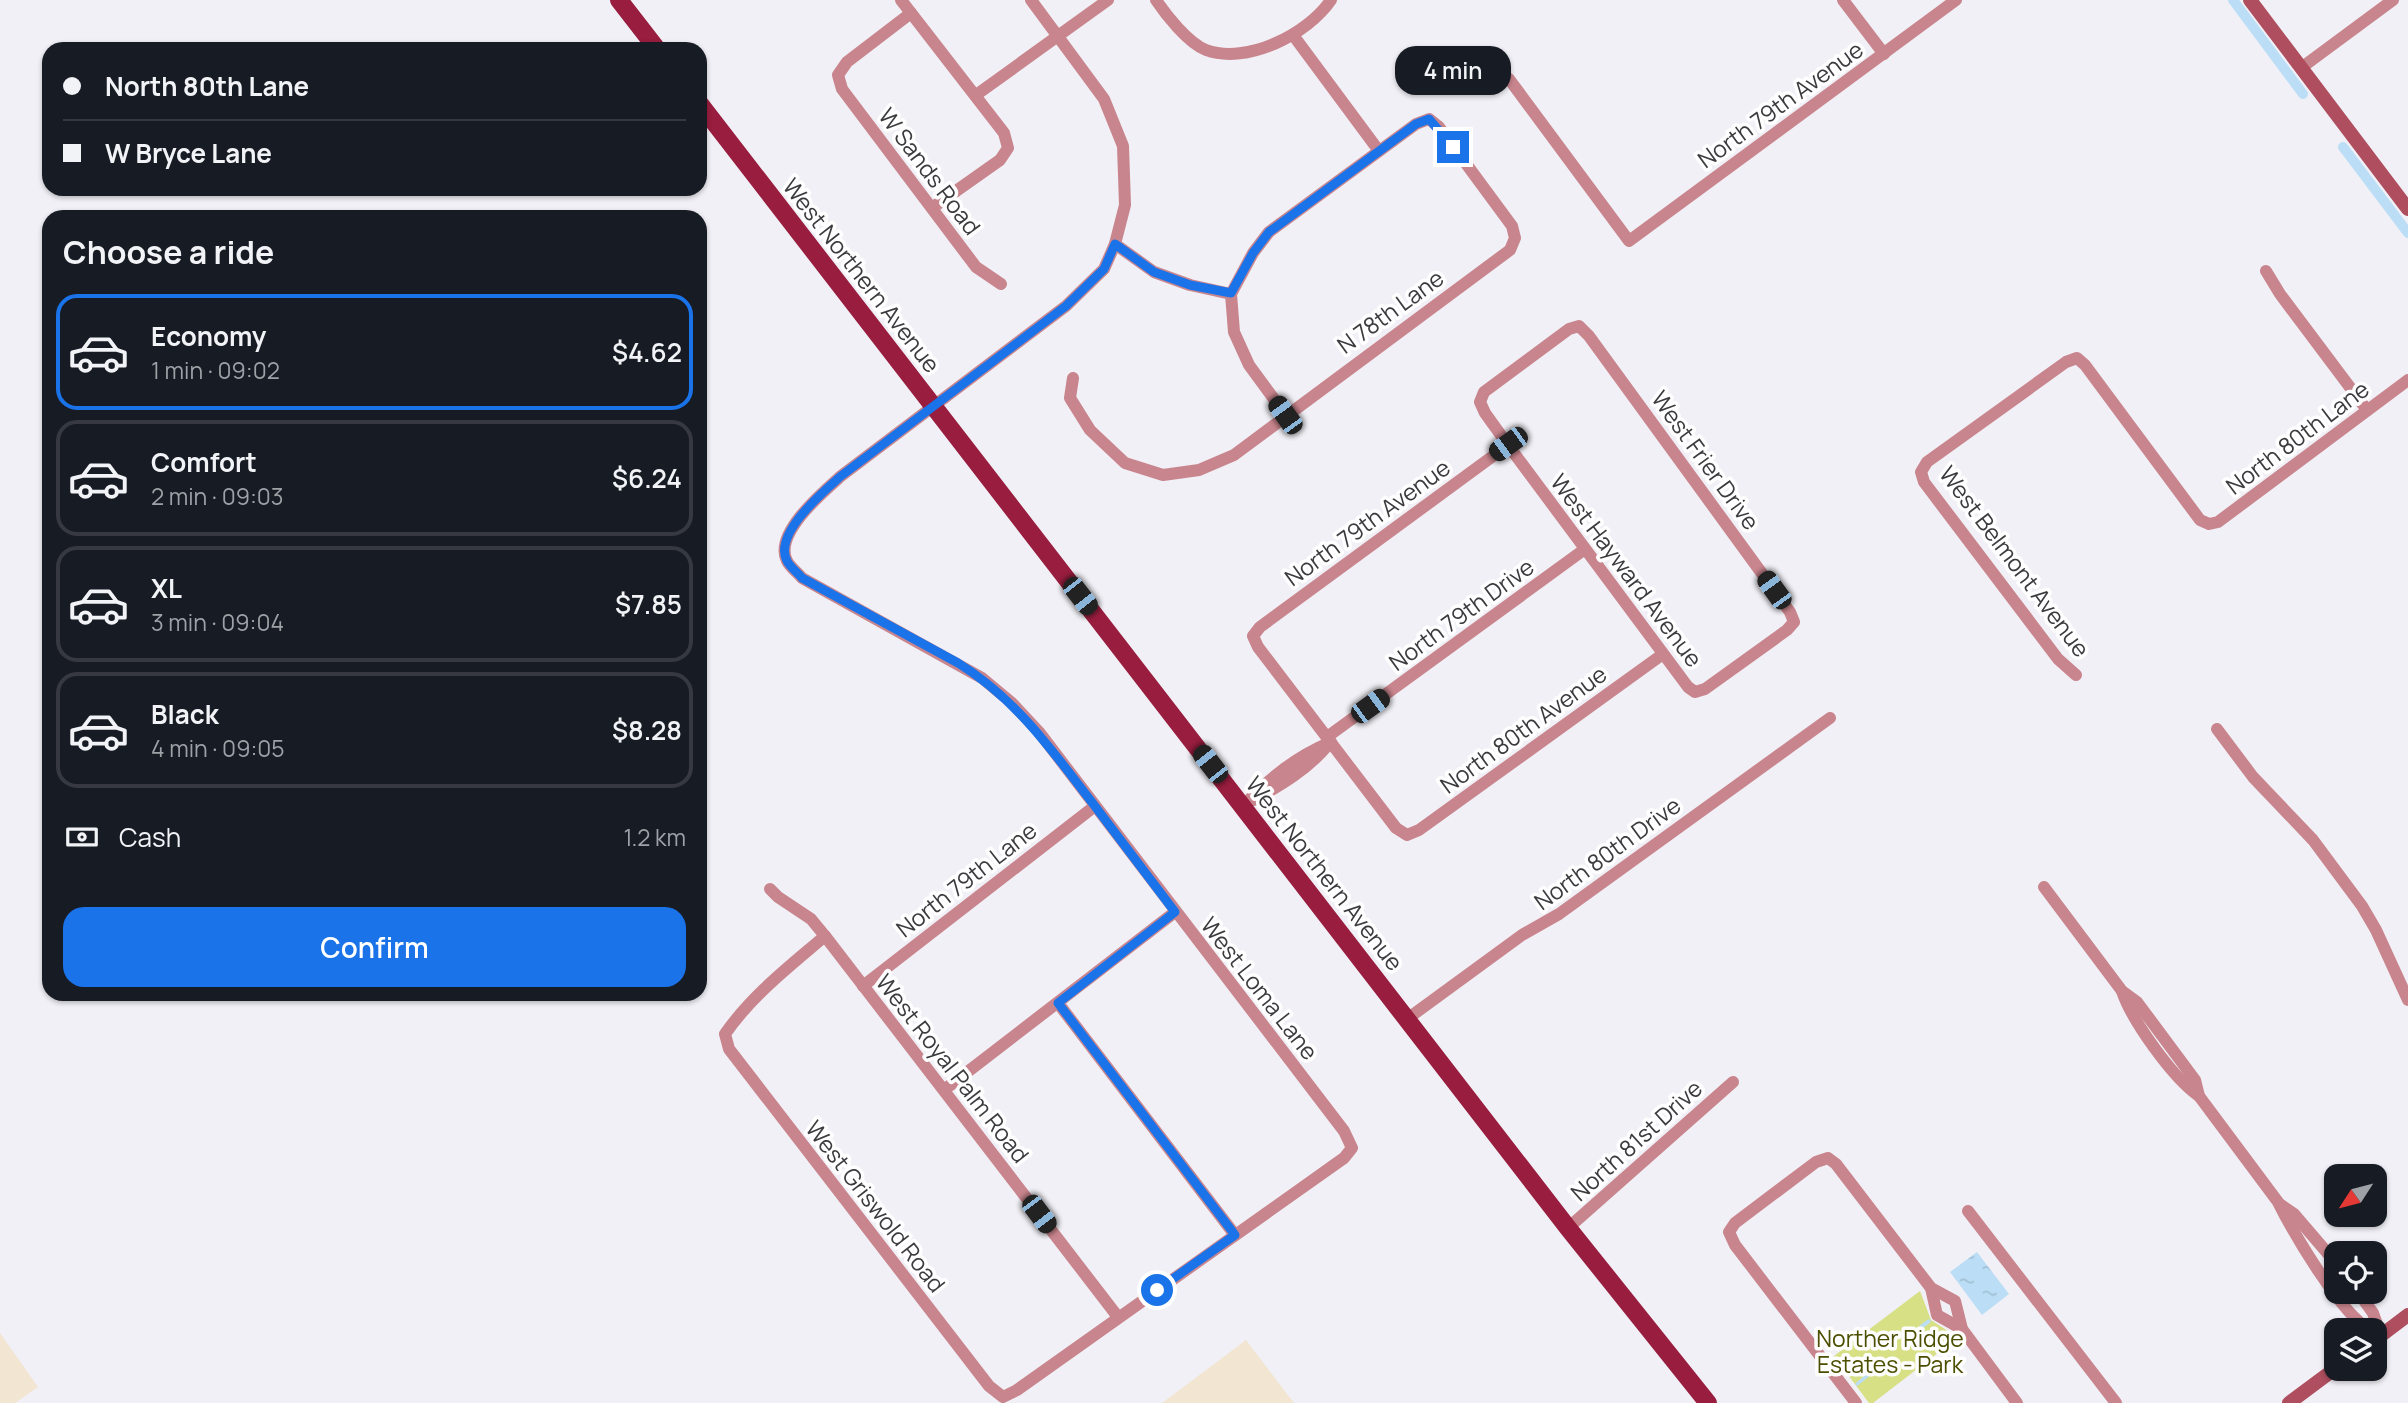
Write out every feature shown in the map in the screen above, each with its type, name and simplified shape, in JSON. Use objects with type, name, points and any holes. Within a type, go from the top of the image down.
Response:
[{"type":"main road","points":[[619,0],[652,42]]},
{"type":"main road","name":"West Northern Avenue","points":[[707,113],[1568,1228],[1708,1403]]},
{"type":"street","points":[[901,0],[1004,133],[1008,148],[1000,160],[932,208]]},
{"type":"street","points":[[933,407],[1066,306],[1104,269],[1115,244],[1125,205],[1123,146],[1104,99],[1031,0]]},
{"type":"street","points":[[976,95],[1108,0]]},
{"type":"street","points":[[1156,0],[1171,22],[1204,49],[1229,53],[1259,50],[1293,35],[1324,11],[1331,0]]},
{"type":"street","points":[[1843,0],[1884,54]]},
{"type":"street","name":"North 79th Avenue","points":[[1509,79],[1629,241],[1956,0]]},
{"type":"street","points":[[2250,0],[2408,209]]},
{"type":"street","points":[[2301,68],[2393,0]]},
{"type":"street","name":"W Sands Road","points":[[911,13],[847,62],[838,75],[842,89],[976,267],[1001,284]]},
{"type":"street","points":[[1073,378],[1070,398],[1090,430],[1125,463],[1163,475],[1199,470],[1234,455],[1285,415],[1249,365],[1234,332],[1231,293],[1253,253],[1269,232],[1379,151],[1293,35]]},
{"type":"street","name":"N 78th Lane","points":[[1285,415],[1510,250],[1515,238],[1512,226],[1439,127],[1429,119],[1416,124],[1379,151]]},
{"type":"street","points":[[1115,244],[1154,272],[1190,285],[1231,293]]},
{"type":"street","points":[[2266,271],[2280,294],[2368,410]]},
{"type":"street","name":"West Frier Drive","points":[[1480,402],[1484,391],[1569,329],[1579,326],[1589,336],[1790,612],[1794,622],[1705,689],[1695,692]]},
{"type":"street","name":"West Belmont Avenue","points":[[2076,675],[2049,648],[1924,482],[1921,472],[1927,462],[2066,362],[2077,358],[2085,365],[2200,520],[2209,524]]},
{"type":"street","name":"North 80th Lane","points":[[2209,524],[2218,522],[2408,380]]},
{"type":"street","name":"West Hayward Avenue","points":[[1480,402],[1485,413],[1663,654],[1688,687],[1695,692]]},
{"type":"street","name":"West Loma Lane","points":[[933,407],[841,476],[814,501],[784,543],[786,561],[802,578],[982,678],[1012,703],[1039,732],[1344,1131],[1352,1148],[1344,1158],[1235,1235]]},
{"type":"street","name":"North 79th Avenue","points":[[1329,740],[1258,647],[1253,636],[1260,626],[1508,444]]},
{"type":"street","name":"North 79th Drive","points":[[1243,806],[1278,787],[1301,763],[1308,751],[1329,740],[1585,548]]},
{"type":"street","name":"North 80th Avenue","points":[[1329,740],[1396,828],[1407,835],[1419,830],[1663,654]]},
{"type":"street","name":"North 80th Drive","points":[[1407,1019],[1522,936],[1559,914],[1830,718]]},
{"type":"street","points":[[2217,729],[2253,777],[2313,840],[2362,906],[2408,1000]]},
{"type":"street","name":"North 79th Lane","points":[[863,986],[1095,806]]},
{"type":"street","points":[[2044,887],[2122,991],[2128,1009],[2185,1086],[2199,1096],[2278,1202],[2288,1222],[2324,1274]]},
{"type":"street","name":"West Royal Palm Road","points":[[770,889],[811,919],[825,936],[1118,1317]]},
{"type":"street","points":[[944,1090],[1175,912]]},
{"type":"street","name":"West Griswold Road","points":[[825,936],[772,981],[734,1021],[724,1034],[729,1049],[989,1386],[1003,1397],[1017,1390],[1118,1317]]},
{"type":"street","points":[[1058,1003],[1235,1235],[1118,1317]]},
{"type":"street","name":"North 81st Drive","points":[[1568,1228],[1733,1082]]},
{"type":"street","points":[[1856,1403],[1735,1245],[1729,1232],[1735,1223],[1816,1162],[1828,1158],[1836,1164],[1931,1287],[1955,1301],[1962,1329],[2017,1403]]},
{"type":"street","points":[[2278,1202],[2294,1214],[2324,1248]]},
{"type":"street","points":[[1968,1211],[2116,1403]]},
{"type":"street","points":[[1931,1287],[1937,1315],[1962,1329]]},
{"type":"street","points":[[2387,1328],[2408,1315]]},
{"type":"street","points":[[2289,1403],[2324,1377]]},
{"type":"shaded area","points":[[0,1333],[38,1387],[15,1403],[0,1403]]},
{"type":"shaded area","points":[[1246,1340],[1294,1403],[1162,1403]]},
{"type":"green space","name":"Norther Ridge Estates - Park","points":[[1920,1291],[1931,1320],[1956,1339],[1873,1403],[1869,1403],[1834,1356]]},
{"type":"water","points":[[1977,1252],[2009,1294],[1982,1315],[1950,1272]]},
{"type":"waterway","points":[[2233,0],[2303,94]]},
{"type":"waterway","points":[[2343,147],[2408,233]]},
{"type":"waterway","points":[[1921,1327],[1929,1321]]},
{"type":"waterway","points":[[1857,1384],[1867,1376]]},
{"type":"route","points":[[1157,1290],[1235,1235],[1058,1003],[1175,912],[1039,732],[1012,703],[982,678],[958,663],[802,578],[786,561],[784,543],[814,501],[841,476],[1066,306],[1104,269],[1115,244],[1154,272],[1190,285],[1231,293],[1253,253],[1269,232],[1416,124],[1429,119],[1439,127],[1453,147]]}]
